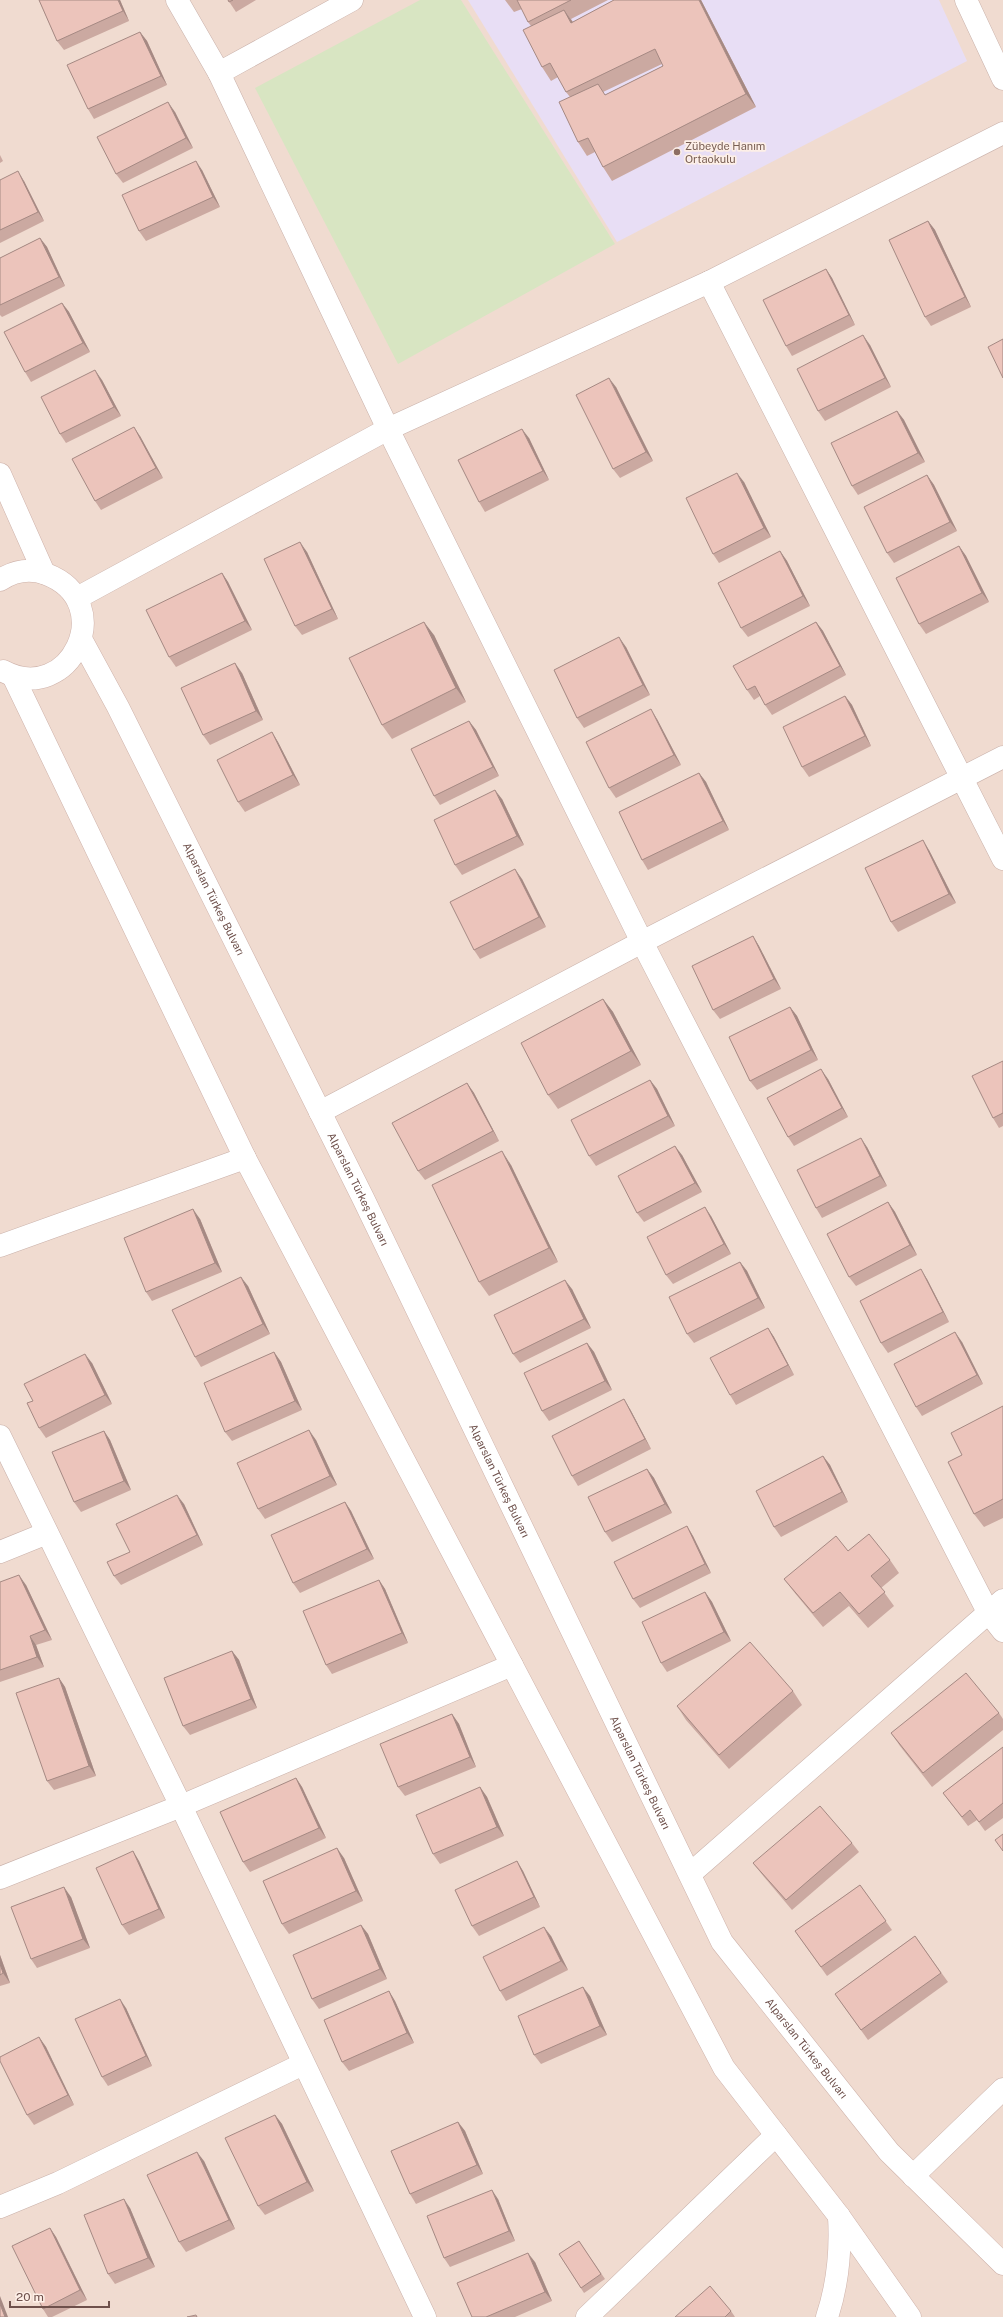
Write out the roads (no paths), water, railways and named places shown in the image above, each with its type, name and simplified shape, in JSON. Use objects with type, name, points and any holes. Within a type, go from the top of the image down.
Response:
[{"type":"street","points":[[177,0],[219,73],[388,429],[642,942],[996,1606],[1003,1630]]},
{"type":"street","points":[[219,73],[352,0]]},
{"type":"street","points":[[966,0],[1003,79]]},
{"type":"street","points":[[77,598],[388,429],[709,282],[1003,133]]},
{"type":"street","points":[[709,282],[1003,859]]},
{"type":"street","points":[[0,474],[44,573]]},
{"type":"street","points":[[0,580],[9,574],[26,571],[44,573],[59,579],[77,598],[84,622],[74,655],[62,668],[46,676],[29,678],[6,673]]},
{"type":"street","name":"Alparslan Türkeş Bulvarı","points":[[80,639],[118,707],[320,1112],[722,1942],[889,2152],[1003,2264]]},
{"type":"street","points":[[6,673],[245,1158],[724,2068],[839,2216],[910,2317]]},
{"type":"street","points":[[320,1112],[642,942],[963,779],[1003,757]]},
{"type":"street","points":[[0,1246],[245,1158]]},
{"type":"street","points":[[0,1436],[181,1806],[425,2317]]},
{"type":"street","points":[[0,1552],[47,1533]]},
{"type":"street","points":[[690,1874],[996,1606]]},
{"type":"street","points":[[0,1878],[181,1806],[512,1665]]},
{"type":"street","points":[[0,2207],[58,2183],[303,2064]]},
{"type":"street","points":[[914,2176],[1003,2089]]},
{"type":"street","points":[[586,2317],[776,2135]]},
{"type":"street","points":[[827,2317],[835,2292],[841,2247],[839,2216]]},
{"type":"place","name":"Zübeyde Hanım Ortaokulu","points":[[677,152]]}]
